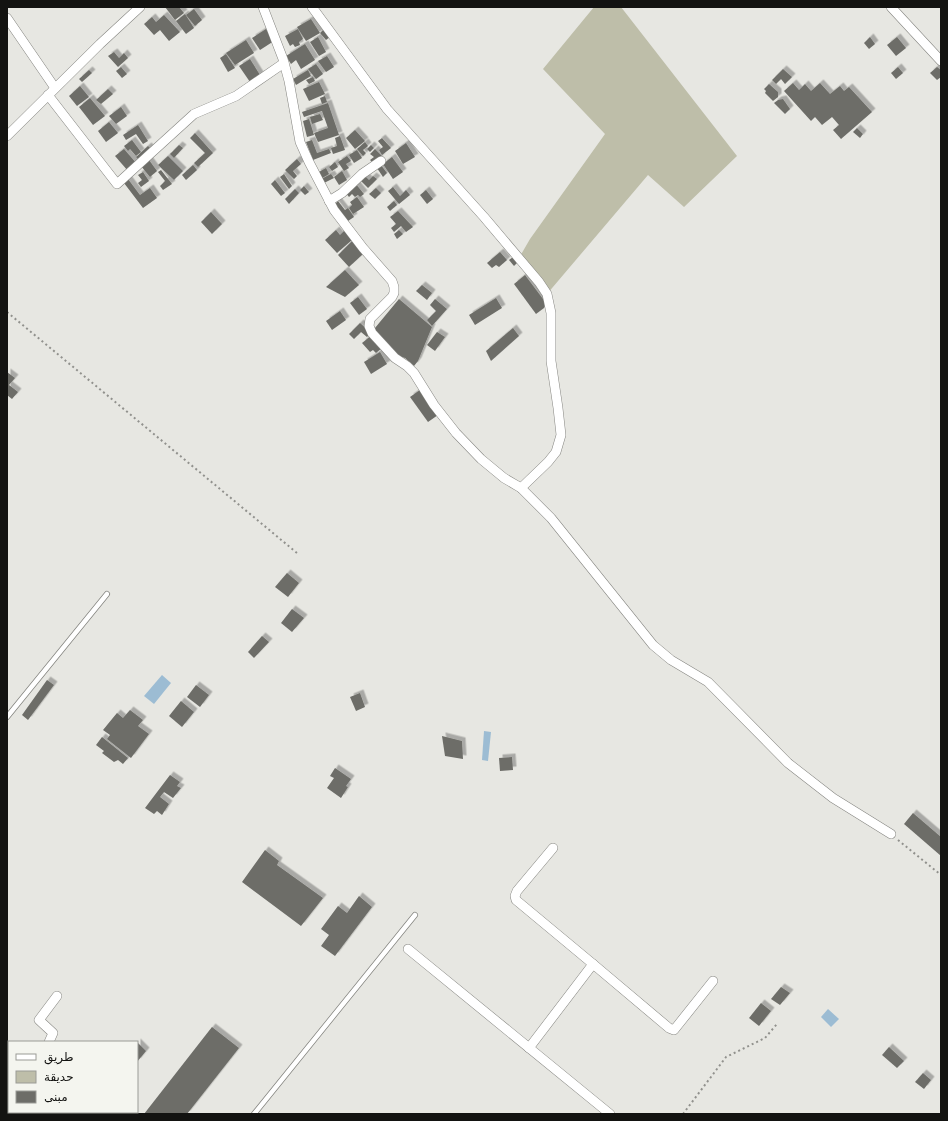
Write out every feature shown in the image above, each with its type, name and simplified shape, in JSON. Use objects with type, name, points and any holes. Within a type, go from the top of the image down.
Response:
[{"type":"street","points":[[7,136],[100,44],[140,7]]},
{"type":"street","points":[[263,7],[284,63],[289,81],[300,142],[309,162],[329,201],[363,248],[388,276],[394,287],[392,297],[370,319],[369,323],[372,333],[395,358],[414,373],[434,405],[456,433],[481,459],[504,478],[521,488],[551,518],[653,645],[671,660],[708,682],[788,763],[833,798],[891,834]]},
{"type":"street","points":[[312,7],[387,110],[484,217],[539,282],[547,294],[551,313],[551,361],[561,435],[556,452],[548,462],[521,488]]},
{"type":"street","points":[[891,7],[941,61]]},
{"type":"street","points":[[7,18],[55,88]]},
{"type":"street","points":[[48,95],[116,184],[194,114],[236,96],[284,63]]},
{"type":"street","points":[[329,201],[342,193],[362,174],[381,161]]},
{"type":"street","points":[[552,848],[517,891],[515,896],[516,900],[669,1028],[674,1030],[713,981]]},
{"type":"street","points":[[408,949],[610,1114]]},
{"type":"street","points":[[528,1048],[593,964]]},
{"type":"street","points":[[49,1041],[53,1033],[39,1020],[57,996]]},
{"type":"lane","points":[[7,717],[107,594]]},
{"type":"lane","points":[[254,1114],[415,915]]},
{"type":"path","points":[[7,312],[297,553]]},
{"type":"path","points":[[891,834],[941,875]]},
{"type":"path","points":[[683,1114],[726,1057],[765,1038],[777,1024]]},
{"type":"green space","points":[[594,7],[621,7],[737,156],[684,207],[648,175],[547,294],[519,258],[530,239],[605,134],[543,69]]},
{"type":"water","points":[[162,675],[171,683],[154,704],[144,696]]},
{"type":"water","points":[[484,731],[491,732],[488,761],[482,760]]},
{"type":"water","points":[[828,1009],[839,1019],[831,1027],[821,1017]]},
{"type":"building","points":[[165,7],[179,7],[184,13],[175,20]]},
{"type":"building","points":[[194,9],[202,20],[195,26],[186,15]]},
{"type":"building","points":[[185,14],[194,28],[186,34],[176,21]]},
{"type":"building","points":[[164,15],[180,32],[169,41],[160,30],[154,35],[144,24],[152,17],[156,22]]},
{"type":"building","points":[[311,19],[320,33],[306,41],[297,27]]},
{"type":"building","points":[[266,29],[274,41],[260,50],[252,38]]},
{"type":"building","points":[[298,29],[303,39],[299,42],[300,45],[295,47],[293,44],[290,46],[285,36]]},
{"type":"building","points":[[324,29],[330,37],[326,40],[320,33]]},
{"type":"building","points":[[318,37],[326,52],[319,56],[310,42]]},
{"type":"building","points":[[870,37],[875,44],[869,49],[864,43]]},
{"type":"building","points":[[897,37],[906,48],[896,56],[887,45]]},
{"type":"building","points":[[246,40],[254,53],[235,65],[226,53]]},
{"type":"building","points":[[305,44],[315,60],[301,69],[296,60],[291,64],[286,56]]},
{"type":"building","points":[[114,52],[119,58],[124,53],[128,58],[118,67],[108,56]]},
{"type":"building","points":[[226,54],[235,68],[228,72],[220,58]]},
{"type":"building","points":[[327,56],[334,67],[326,72],[318,61]]},
{"type":"building","points":[[250,59],[260,75],[250,82],[239,66]]},
{"type":"building","points":[[316,64],[323,74],[316,79],[308,69]]},
{"type":"building","points":[[121,67],[127,74],[122,78],[116,71]]},
{"type":"building","points":[[898,67],[903,73],[896,79],[891,73]]},
{"type":"building","points":[[937,67],[941,70],[941,77],[937,80],[930,73]]},
{"type":"building","points":[[783,69],[792,77],[785,84],[781,79],[776,84],[772,80]]},
{"type":"building","points":[[89,70],[92,73],[82,82],[79,79]]},
{"type":"building","points":[[308,70],[311,76],[296,85],[293,79]]},
{"type":"building","points":[[313,77],[315,81],[309,84],[306,80]]},
{"type":"building","points":[[319,82],[325,94],[309,101],[303,89]]},
{"type":"building","points":[[793,83],[799,90],[805,84],[811,91],[820,83],[830,94],[840,86],[844,91],[849,87],[872,112],[841,139],[833,130],[839,125],[832,117],[822,125],[815,117],[811,121],[784,91]]},
{"type":"building","points":[[769,84],[778,92],[778,97],[773,101],[765,93],[766,91],[764,89]]},
{"type":"building","points":[[80,86],[89,97],[77,106],[69,96]]},
{"type":"building","points":[[108,89],[113,94],[101,104],[96,100]]},
{"type":"building","points":[[325,96],[327,102],[322,104],[320,98]]},
{"type":"building","points":[[90,98],[105,116],[93,125],[79,107]]},
{"type":"building","points":[[783,99],[790,109],[785,114],[774,103]]},
{"type":"building","points":[[328,103],[339,135],[318,142],[314,133],[328,128],[322,111],[304,117],[302,112]]},
{"type":"building","points":[[121,107],[127,116],[116,124],[109,116]]},
{"type":"building","points":[[320,114],[323,120],[312,124],[310,117]]},
{"type":"building","points":[[309,119],[314,135],[307,137],[303,121]]},
{"type":"building","points":[[109,122],[118,133],[106,142],[98,131]]},
{"type":"building","points":[[138,125],[148,141],[143,144],[136,134],[126,140],[123,135]]},
{"type":"building","points":[[857,128],[863,134],[860,138],[853,132]]},
{"type":"building","points":[[355,130],[365,141],[355,149],[346,138]]},
{"type":"building","points":[[195,133],[213,153],[198,167],[194,163],[205,153],[190,138]]},
{"type":"building","points":[[340,136],[345,150],[333,154],[331,148],[337,146],[335,138]]},
{"type":"building","points":[[382,138],[391,148],[382,155],[379,150],[383,147],[378,141]]},
{"type":"building","points":[[132,140],[141,152],[136,156],[130,149],[128,151],[124,146]]},
{"type":"building","points":[[312,140],[317,153],[329,149],[331,153],[313,160],[306,142]]},
{"type":"building","points":[[365,142],[368,146],[363,150],[366,153],[363,156],[357,149]]},
{"type":"building","points":[[406,143],[415,157],[403,164],[395,151]]},
{"type":"building","points":[[179,145],[183,148],[174,158],[170,154]]},
{"type":"building","points":[[371,145],[374,148],[370,152],[367,149]]},
{"type":"building","points":[[148,146],[152,150],[140,161],[136,157]]},
{"type":"building","points":[[124,149],[137,164],[128,171],[115,156]]},
{"type":"building","points":[[375,149],[382,156],[374,164],[370,160],[374,157],[370,154]]},
{"type":"building","points":[[357,150],[362,158],[354,163],[349,155]]},
{"type":"building","points":[[168,156],[183,171],[174,180],[158,165]]},
{"type":"building","points":[[347,156],[351,161],[346,164],[349,168],[344,171],[338,162]]},
{"type":"building","points":[[392,157],[403,172],[393,179],[383,164]]},
{"type":"building","points":[[297,159],[301,164],[293,171],[297,176],[294,179],[285,170]]},
{"type":"building","points":[[149,160],[157,171],[150,177],[141,166]]},
{"type":"building","points":[[335,162],[338,167],[332,171],[329,167]]},
{"type":"building","points":[[193,165],[197,170],[186,180],[182,175]]},
{"type":"building","points":[[381,165],[387,173],[383,177],[377,168]]},
{"type":"building","points":[[326,168],[329,174],[321,179],[317,173]]},
{"type":"building","points":[[161,170],[172,184],[163,190],[160,186],[165,181],[158,172]]},
{"type":"building","points":[[342,171],[347,180],[339,185],[334,177]]},
{"type":"building","points":[[143,172],[149,181],[141,187],[138,183],[142,180],[138,175]]},
{"type":"building","points":[[284,174],[292,186],[289,189],[280,177]]},
{"type":"building","points":[[331,174],[334,178],[324,183],[321,179]]},
{"type":"building","points":[[365,176],[369,180],[373,176],[377,179],[368,188],[360,180]]},
{"type":"building","points":[[128,179],[140,195],[150,188],[157,198],[143,208],[124,183]]},
{"type":"building","points":[[275,180],[285,193],[281,196],[271,184]]},
{"type":"building","points":[[355,183],[364,194],[360,197],[358,195],[355,197],[352,194],[349,197],[345,192]]},
{"type":"building","points":[[304,186],[309,192],[305,195],[300,190]]},
{"type":"building","points":[[393,187],[400,196],[406,190],[410,195],[399,204],[388,191]]},
{"type":"building","points":[[376,188],[381,193],[375,199],[369,194]]},
{"type":"building","points":[[295,189],[299,193],[289,204],[285,199]]},
{"type":"building","points":[[426,190],[433,199],[427,204],[420,195]]},
{"type":"building","points":[[357,197],[364,207],[353,214],[349,208],[352,205],[350,202]]},
{"type":"building","points":[[338,201],[345,210],[348,208],[354,217],[348,221],[335,204]]},
{"type":"building","points":[[394,201],[397,205],[390,211],[387,207]]},
{"type":"building","points":[[398,211],[413,227],[406,232],[401,226],[394,232],[391,228],[396,224],[390,217]]},
{"type":"building","points":[[211,212],[222,224],[212,234],[201,222]]},
{"type":"building","points":[[336,230],[340,235],[344,231],[352,240],[337,253],[325,240]]},
{"type":"building","points":[[399,230],[403,234],[397,239],[394,234]]},
{"type":"building","points":[[352,241],[363,254],[349,267],[338,255]]},
{"type":"building","points":[[500,252],[507,260],[499,267],[496,265],[492,268],[487,263]]},
{"type":"building","points":[[513,257],[517,263],[514,266],[509,260]]},
{"type":"building","points":[[345,270],[359,285],[345,297],[326,287]]},
{"type":"building","points":[[525,275],[546,303],[544,308],[536,314],[514,284]]},
{"type":"building","points":[[422,285],[432,293],[427,300],[416,291]]},
{"type":"building","points":[[358,297],[367,309],[359,315],[350,303]]},
{"type":"building","points":[[496,298],[502,308],[475,325],[469,315]]},
{"type":"building","points":[[399,299],[432,327],[418,361],[414,366],[405,358],[398,356],[374,331]]},
{"type":"building","points":[[435,299],[447,309],[432,326],[427,320],[436,311],[430,305]]},
{"type":"building","points":[[340,311],[346,320],[332,330],[326,321]]},
{"type":"building","points":[[360,323],[371,333],[367,337],[361,332],[354,339],[349,334]]},
{"type":"building","points":[[513,328],[519,336],[491,361],[486,351]]},
{"type":"building","points":[[437,332],[445,337],[435,351],[427,345]]},
{"type":"building","points":[[372,335],[382,348],[376,353],[373,350],[370,352],[362,343]]},
{"type":"building","points":[[380,352],[387,364],[371,374],[364,362]]},
{"type":"building","points":[[7,372],[15,378],[9,385],[18,392],[12,399],[7,395]]},
{"type":"building","points":[[420,390],[438,415],[428,422],[410,397]]},
{"type":"building","points":[[287,573],[299,583],[288,597],[275,587]]},
{"type":"building","points":[[292,609],[304,618],[292,632],[281,623]]},
{"type":"building","points":[[262,636],[269,642],[254,658],[248,652]]},
{"type":"building","points":[[47,680],[54,685],[28,720],[22,715]]},
{"type":"building","points":[[196,685],[209,695],[200,707],[187,697]]},
{"type":"building","points":[[360,693],[365,707],[356,711],[350,697]]},
{"type":"building","points":[[181,701],[194,712],[182,727],[169,716]]},
{"type":"building","points":[[130,710],[143,720],[138,726],[149,734],[131,758],[107,739],[110,735],[103,730],[117,713],[123,718]]},
{"type":"building","points":[[442,736],[462,741],[463,759],[445,756]]},
{"type":"building","points":[[102,737],[128,758],[123,764],[118,760],[114,762],[102,753],[104,751],[96,745]]},
{"type":"building","points":[[512,757],[513,770],[500,771],[499,758]]},
{"type":"building","points":[[335,768],[351,779],[341,798],[327,788],[334,778],[330,776]]},
{"type":"building","points":[[170,775],[180,782],[177,786],[181,788],[173,798],[164,792],[160,797],[169,804],[162,815],[157,811],[154,814],[145,808]]},
{"type":"building","points":[[913,813],[941,837],[941,856],[904,824]]},
{"type":"building","points":[[265,850],[279,861],[277,865],[323,898],[301,926],[242,882]]},
{"type":"building","points":[[359,896],[372,907],[335,956],[321,946],[329,935],[321,929],[338,906],[347,913]]},
{"type":"building","points":[[781,987],[790,993],[780,1005],[771,999]]},
{"type":"building","points":[[761,1003],[771,1011],[759,1026],[749,1018]]},
{"type":"building","points":[[212,1027],[239,1048],[187,1114],[144,1114]]},
{"type":"building","points":[[138,1043],[146,1051],[138,1061]]},
{"type":"building","points":[[889,1047],[904,1061],[897,1068],[882,1055]]},
{"type":"building","points":[[923,1073],[931,1080],[924,1089],[915,1082]]}]
